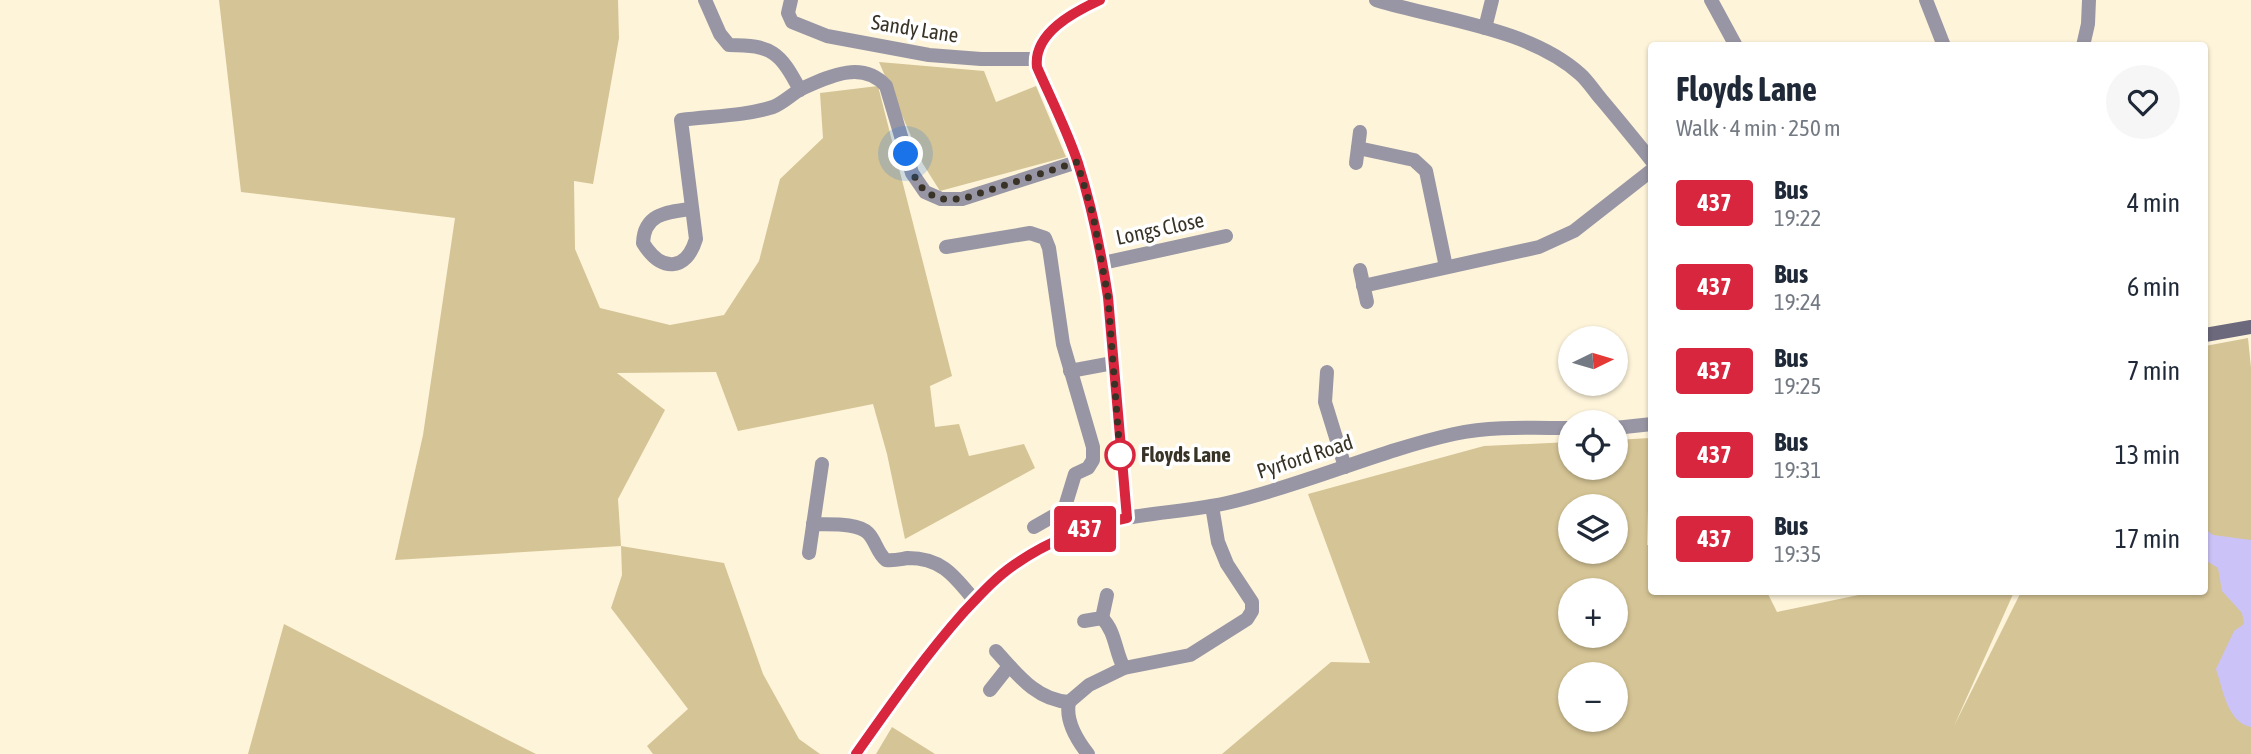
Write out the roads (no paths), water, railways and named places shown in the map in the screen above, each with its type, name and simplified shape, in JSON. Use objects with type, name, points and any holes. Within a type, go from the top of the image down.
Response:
[{"type":"street","points":[[705,0],[720,34],[729,45],[761,46],[777,55],[788,66],[800,90]]},
{"type":"street","name":"Sandy Lane","points":[[791,0],[789,13],[792,22],[827,36],[929,55],[981,59],[1036,58]]},
{"type":"street","points":[[1100,0],[1081,9],[1048,34],[1036,58],[1077,162],[1093,215],[1103,263],[1127,518]]},
{"type":"street","points":[[1376,0],[1416,13],[1485,28],[1530,43],[1580,74],[1648,156]]},
{"type":"street","points":[[1485,28],[1492,0]]},
{"type":"street","points":[[1711,0],[1734,42]]},
{"type":"street","points":[[1926,0],[1942,42]]},
{"type":"street","points":[[2084,42],[2089,0]]},
{"type":"street","points":[[690,209],[681,120],[775,106],[800,90],[839,75],[861,71],[876,76],[886,86],[912,173],[925,192],[941,199],[962,199],[1077,162]]},
{"type":"street","points":[[1356,163],[1360,132]]},
{"type":"street","points":[[1358,148],[1414,160],[1426,171],[1446,267]]},
{"type":"street","points":[[1363,286],[1539,247],[1574,232],[1648,173]]},
{"type":"street","points":[[946,247],[1030,233],[1045,238],[1049,248],[1063,344],[1093,447],[1093,460],[1088,468],[1075,474],[1064,510],[1034,527]]},
{"type":"street","name":"Longs Close","points":[[1103,263],[1226,236]]},
{"type":"street","points":[[1360,270],[1367,302]]},
{"type":"street","points":[[2208,334],[2251,327]]},
{"type":"street","points":[[1070,371],[1113,363]]},
{"type":"street","points":[[1327,372],[1325,402],[1345,467]]},
{"type":"street","points":[[1628,427],[1648,424]]},
{"type":"street","name":"Pyrford Road","points":[[856,754],[934,647],[975,601],[1013,566],[1046,546],[1094,526],[1127,518],[1212,506],[1289,486],[1384,453],[1455,434],[1485,429],[1558,428]]},
{"type":"street","points":[[809,553],[822,464]]},
{"type":"street","points":[[1088,754],[1071,726],[1069,702],[1089,685],[1124,668],[1190,655],[1247,618],[1252,611],[1252,602],[1227,564],[1218,542],[1212,506]]},
{"type":"street","points":[[813,524],[860,528],[869,534],[876,550],[886,560],[909,558],[941,565],[950,571],[975,601]]},
{"type":"street","points":[[1102,618],[1107,595]]},
{"type":"street","points":[[1102,618],[1110,626],[1124,668]]},
{"type":"street","points":[[1084,621],[1102,618]]},
{"type":"street","points":[[996,651],[1041,695],[1069,702]]},
{"type":"street","points":[[990,690],[1009,666]]},
{"type":"place","name":"Floyds Lane","points":[[1120,455]]}]
